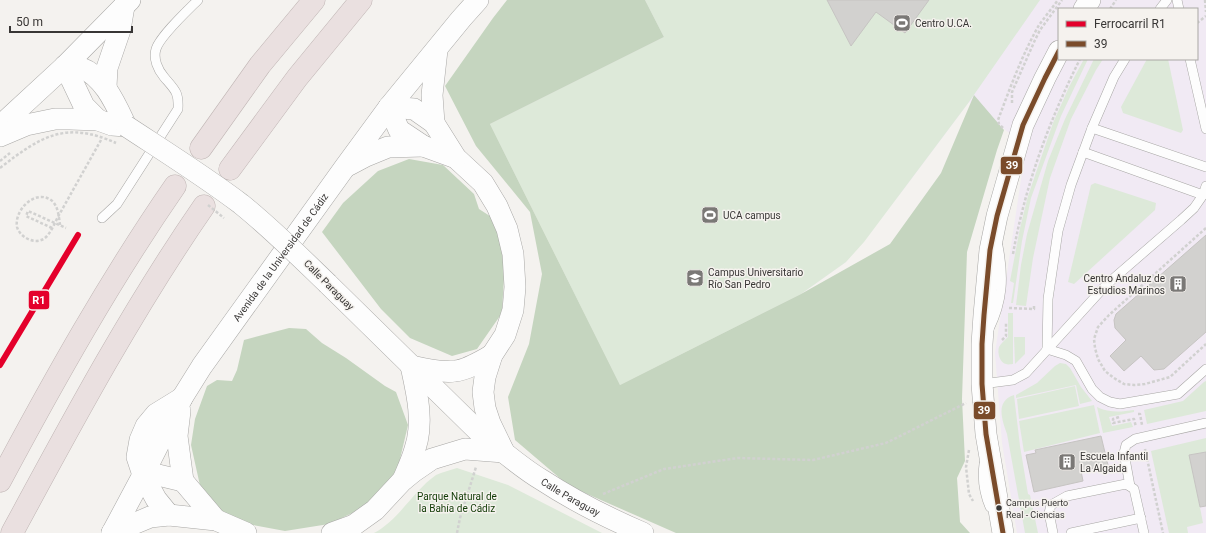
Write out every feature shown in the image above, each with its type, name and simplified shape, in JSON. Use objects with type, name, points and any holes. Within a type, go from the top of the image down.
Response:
[{"type":"highway","points":[[201,148],[260,65],[314,0]]},
{"type":"highway","points":[[230,169],[297,78],[361,0]]},
{"type":"highway","points":[[0,481],[111,285],[147,227],[175,186]]},
{"type":"highway","points":[[12,533],[119,341],[179,242],[206,205]]},
{"type":"street","name":"Avenida de la Universidad de Cádiz","points":[[182,398],[202,366],[389,107],[478,0]]},
{"type":"street","points":[[0,126],[65,66],[127,3]]},
{"type":"street","points":[[106,88],[107,68],[120,30],[127,3]]},
{"type":"street","points":[[434,123],[432,95],[437,50]]},
{"type":"street","points":[[1002,528],[988,445],[982,384],[982,344],[990,250],[1005,185],[1023,125],[1058,53]]},
{"type":"street","points":[[65,66],[80,68],[91,73],[106,88],[116,103],[121,134]]},
{"type":"street","points":[[65,66],[84,106],[100,129]]},
{"type":"street","points":[[456,158],[423,146],[399,130],[389,107],[414,109],[434,123],[456,158],[483,183],[497,206],[507,229],[513,254],[515,287],[513,310],[505,335],[492,355],[485,377],[483,392],[485,408],[490,423],[504,452]]},
{"type":"street","points":[[0,136],[26,126],[55,119],[70,119],[100,129],[112,125],[121,134]]},
{"type":"street","name":"Calle Paraguay","points":[[121,134],[205,178],[241,205],[302,258],[480,433],[504,452],[541,480],[582,504],[643,533]]},
{"type":"street","points":[[345,167],[388,147],[423,146]]},
{"type":"street","points":[[402,481],[416,449],[419,430],[419,410],[411,366],[433,371],[455,372],[476,364],[492,355]]},
{"type":"street","points":[[169,515],[156,499],[143,475],[137,457],[140,440],[146,426],[156,414],[182,398]]},
{"type":"street","points":[[182,398],[177,436],[183,481],[216,520]]},
{"type":"street","points":[[332,533],[354,525],[375,510],[402,481],[432,459],[465,449],[504,452]]},
{"type":"street","points":[[143,475],[158,475],[183,481]]},
{"type":"street","points":[[112,533],[143,475]]},
{"type":"street","points":[[112,533],[150,516],[169,515],[216,520],[246,533]]},
{"type":"lane","points":[[102,218],[117,204],[178,109],[178,94],[160,73],[155,59],[156,48],[164,36],[198,0]]},
{"type":"lane","points":[[1161,8],[1167,0]]},
{"type":"lane","points":[[1047,350],[1048,299],[1058,231],[1082,152],[1114,77],[1124,60]]},
{"type":"lane","points":[[1190,60],[1206,129]]},
{"type":"lane","points":[[1092,128],[1206,167]]},
{"type":"lane","points":[[982,384],[1014,380],[1026,373],[1106,285],[1194,208],[1204,191],[1082,152]]},
{"type":"lane","points":[[1047,350],[1066,355],[1076,361],[1092,389],[1100,398],[1120,404],[1178,394],[1206,370]]},
{"type":"lane","points":[[1130,486],[1124,453],[1126,445],[1134,439],[1206,423]]},
{"type":"lane","points":[[1053,533],[1049,513],[1051,504],[1067,496],[1126,484],[1134,489],[1144,533]]},
{"type":"lane","points":[[1071,533],[1141,518]]},
{"type":"path","points":[[1205,0],[1204,5],[1206,12]]},
{"type":"path","points":[[1198,22],[1206,16]]},
{"type":"path","points":[[0,168],[36,142],[54,135],[100,129],[121,134]]},
{"type":"path","points":[[60,225],[59,216],[56,206],[51,200],[43,197],[34,198],[27,203],[18,216],[17,224],[18,230],[23,237],[41,241],[46,237],[59,216],[100,129]]},
{"type":"path","points":[[206,205],[224,218]]},
{"type":"path","points":[[52,228],[26,216],[28,211],[66,228]]},
{"type":"path","points":[[1206,228],[1109,314],[1098,327],[1094,339],[1098,359],[1105,371],[1124,384],[1134,385],[1160,381],[1170,376],[1206,344]]},
{"type":"path","points":[[1007,308],[1034,309],[1034,306]]},
{"type":"path","points":[[582,504],[664,468],[738,458],[813,460],[886,443],[967,403]]},
{"type":"path","points":[[1126,416],[1113,419],[1113,423],[1134,419],[1136,428],[1143,427],[1140,414],[1133,415]]},
{"type":"path","points":[[1144,445],[1163,533]]},
{"type":"path","points":[[457,533],[460,518],[476,467]]},
{"type":"shaded area","name":"Campus Universitario Río San Pedro","points":[[645,0],[1206,0],[1206,533],[1017,533],[1002,443],[995,353],[1026,146],[969,102],[904,189],[846,262],[801,294],[490,124],[664,37]]},
{"type":"green space","points":[[507,0],[645,0],[664,37],[490,124],[620,385],[801,294],[890,244],[941,173],[974,95],[1004,130],[967,252],[962,399],[965,461],[957,478],[960,522],[970,533],[676,533],[569,486],[515,440],[508,397],[529,344],[542,274],[530,212],[476,146],[445,86]]},
{"type":"green space","name":"UCA campus","points":[[645,0],[1040,0],[969,102],[864,242],[846,262],[801,294],[620,385],[490,124],[664,37]]},
{"type":"green space","points":[[1083,60],[1088,60],[1061,116],[1031,198],[1022,241],[1013,303],[1011,303],[1014,283],[1010,281],[1028,196],[1053,123],[1069,87]]},
{"type":"green space","points":[[1094,60],[1102,60],[1071,119],[1050,178],[1033,258],[1026,306],[1016,305],[1027,234],[1048,161],[1065,119]]},
{"type":"green space","points":[[1146,60],[1168,60],[1183,130],[1181,133],[1123,113],[1121,107]]},
{"type":"green space","points":[[409,159],[443,165],[474,194],[479,209],[496,220],[505,258],[502,313],[477,349],[452,356],[410,338],[381,309],[322,232],[343,203],[378,171]]},
{"type":"green space","points":[[1095,183],[1156,203],[1155,210],[1074,284],[1068,282],[1091,185]]},
{"type":"green space","points":[[1008,313],[1013,313],[1013,364],[1002,362],[998,352],[999,347],[1008,337]]},
{"type":"green space","points":[[289,328],[306,329],[322,343],[396,392],[408,425],[396,476],[365,507],[329,524],[285,531],[248,524],[221,512],[201,490],[191,445],[195,419],[207,386],[217,380],[232,381],[237,370],[244,340]]},
{"type":"green space","points":[[1014,337],[1025,337],[1025,354],[1015,364]]},
{"type":"green space","points":[[1060,363],[1066,364],[1070,368],[1081,387],[1092,401],[1080,404],[1076,385],[1016,398],[1016,395],[1037,383]]},
{"type":"green space","points":[[1206,381],[1206,411],[1147,424],[1144,410],[1183,401]]},
{"type":"green space","points":[[1075,386],[1079,406],[1019,419],[1017,399]]},
{"type":"green space","points":[[1014,395],[1020,446],[1028,494],[1030,495],[1038,533],[1025,533],[1007,434],[1003,423],[1002,406],[1008,398]]},
{"type":"green space","points":[[1094,405],[1100,433],[1024,452],[1019,421]]},
{"type":"green space","points":[[1097,407],[1115,412],[1134,410],[1134,412],[1109,417],[1112,426],[1131,422],[1133,427],[1103,433]]},
{"type":"green space","points":[[1206,438],[1206,452],[1190,455],[1203,523],[1187,527],[1188,533],[1169,533],[1151,451]]},
{"type":"green space","name":"Parque Natural de la Bahía de Cádiz","points":[[457,468],[508,485],[602,533],[374,533],[391,521],[420,489],[436,475]]},
{"type":"building","points":[[827,0],[929,0],[905,33],[876,12],[851,46]]},
{"type":"building","name":"Centro Andaluz de Estudios Marinos","points":[[1206,235],[1206,332],[1164,369],[1154,370],[1141,356],[1124,371],[1110,356],[1126,340],[1115,328],[1114,320],[1116,314]]},
{"type":"building","name":"Escuela Infantil La Algaida","points":[[1101,436],[1108,465],[1081,471],[1083,481],[1034,492],[1026,455],[1036,453],[1035,450]]},
{"type":"building","points":[[1206,452],[1206,506],[1200,507],[1189,455]]},
{"type":"rail line","name":"R1","points":[[0,365],[78,235]]},
{"type":"transit line","name":"39","points":[[1003,533],[986,434],[982,384],[982,344],[990,250],[997,216],[1023,125],[1058,53]]},
{"type":"place","name":"Centro U.CA.","points":[[902,23]]},
{"type":"place","name":"UCA campus","points":[[710,215]]},
{"type":"place","name":"Campus Universitario Río San Pedro","points":[[695,278]]},
{"type":"place","name":"Centro Andaluz de Estudios Marinos","points":[[1178,284]]},
{"type":"place","name":"Escuela Infantil La Algaida","points":[[1067,462]]},
{"type":"place","name":"Campus Puerto Real - Ciencias","points":[[999,508]]}]
